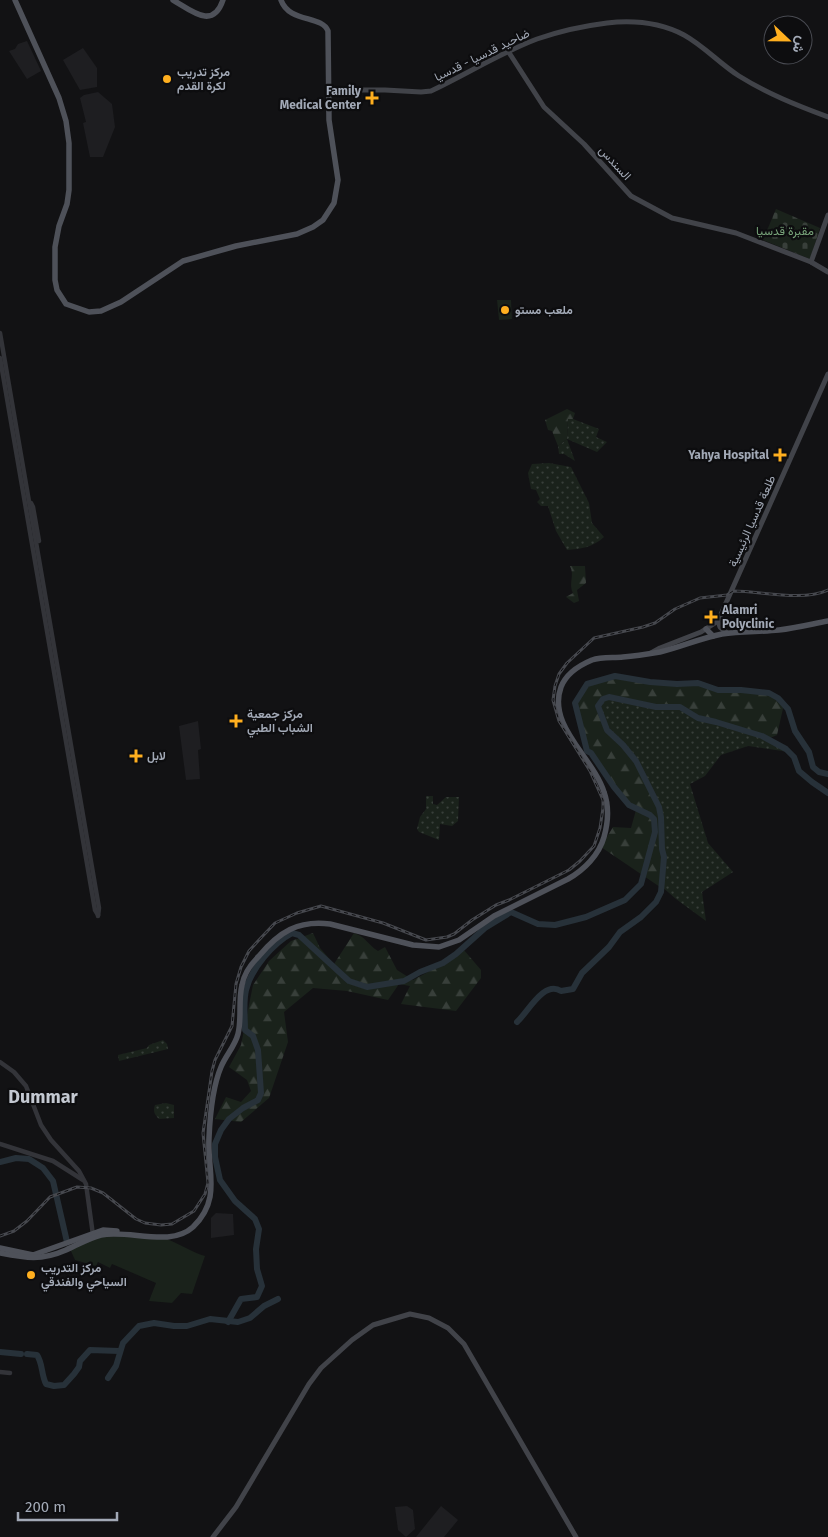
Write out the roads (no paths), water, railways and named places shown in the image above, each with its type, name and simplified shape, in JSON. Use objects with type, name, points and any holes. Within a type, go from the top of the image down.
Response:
[{"type":"main road","points":[[15,0],[59,98],[66,121],[69,143],[70,190],[56,240],[54,280],[57,290],[66,304],[82,310],[96,312],[120,302],[182,262],[236,246],[297,234],[313,227],[323,220],[334,203],[338,191],[338,180],[328,120],[329,36],[326,27],[302,18],[288,10],[284,7],[282,0]]},
{"type":"main road","points":[[173,0],[193,12],[206,16],[212,16],[217,13],[223,0]]},
{"type":"main road","name":"ضاحيد قدسيا - قدسيا","points":[[328,90],[431,91],[508,51],[538,39],[585,25],[637,22],[669,28],[685,36],[739,75],[768,93],[828,117]]},
{"type":"main road","name":"السندس","points":[[508,51],[544,107],[584,144],[630,196],[672,218],[736,233],[811,262]]},
{"type":"main road","points":[[828,215],[811,262],[828,272]]},
{"type":"main road","name":"طلعة قدسيا الرئيسية","points":[[718,621],[828,374]]},
{"type":"main road","points":[[650,653],[690,637],[718,621],[720,627],[728,633]]},
{"type":"main road","points":[[0,1248],[33,1255],[93,1235],[116,1234],[170,1237],[189,1230],[210,1200],[212,1188],[209,1138],[217,1081],[224,1060],[237,1038],[242,983],[254,962],[275,937],[289,929],[309,923],[330,924],[420,946],[439,947],[468,935],[494,916],[578,874],[596,854],[603,841],[607,825],[607,803],[600,783],[561,719],[558,703],[562,686],[569,675],[580,666],[594,660],[650,653],[728,633],[779,630],[828,621]]},
{"type":"main road","points":[[706,629],[713,636]]},
{"type":"main road","points":[[0,1253],[35,1258],[63,1251],[93,1235]]},
{"type":"main road","points":[[213,1537],[236,1507],[309,1384],[321,1368],[352,1340],[373,1325],[410,1314],[429,1318],[448,1328],[464,1344],[576,1537]]},
{"type":"street","points":[[0,333],[99,908],[98,916],[95,910],[79,824],[0,358]]},
{"type":"street","points":[[0,1062],[14,1072],[26,1086],[41,1125],[51,1140],[79,1171],[86,1188],[93,1235]]},
{"type":"street","points":[[0,1144],[52,1161],[83,1180]]},
{"type":"street","points":[[0,1372],[10,1373]]},
{"type":"waterway","points":[[228,1322],[241,1299],[257,1297],[262,1286],[257,1269],[256,1249],[259,1229],[255,1219],[235,1201],[220,1180],[215,1157],[215,1144],[221,1130],[229,1119],[243,1108],[258,1100],[261,1093],[258,1050],[253,1036],[245,1030],[244,1005],[249,982],[258,965],[270,950],[292,933],[299,935],[349,981],[367,987],[404,981],[443,963],[485,928],[511,912],[538,924],[555,925],[586,917],[625,900],[641,884],[655,832],[654,819],[650,815],[629,805],[591,753],[587,751],[575,703],[587,684],[615,676],[650,682],[698,683],[718,690],[769,693],[778,698],[788,709],[795,731],[809,752],[813,767],[819,772],[828,774]]},
{"type":"waterway","points":[[517,1022],[537,999],[548,990],[555,989],[561,991],[573,989],[582,973],[609,947],[620,932],[641,917],[656,902],[661,892],[664,857],[659,807],[636,761],[607,730],[598,706],[603,699],[609,697],[656,707],[680,707],[698,718],[762,736],[786,749],[794,757],[799,771],[828,793]]},
{"type":"waterway","points":[[0,1162],[16,1158],[29,1159],[43,1168],[53,1181],[67,1242]]},
{"type":"waterway","points":[[108,1378],[116,1366],[123,1343],[139,1326],[154,1323],[187,1326],[210,1319],[238,1322],[250,1318],[264,1306],[278,1299]]},
{"type":"waterway","points":[[27,1354],[37,1355],[46,1384],[54,1386],[64,1385],[90,1350],[119,1351]]},
{"type":"waterway","points":[[0,1352],[21,1354]]},
{"type":"railway","points":[[0,1236],[14,1231],[27,1221],[50,1197],[77,1187],[91,1188],[103,1193],[136,1219],[145,1223],[172,1224],[194,1211],[205,1194],[208,1183],[203,1133],[212,1071],[215,1060],[232,1026],[236,984],[241,967],[249,951],[275,923],[297,913],[321,906],[383,923],[426,940],[447,937],[496,905],[569,870],[580,861],[594,846],[600,828],[603,800],[590,771],[559,721],[553,700],[559,674],[567,663],[594,638],[655,623],[675,609],[700,598],[727,595],[733,591],[794,596],[828,590]]},
{"type":"place","name":"مركز تدريب لكرة القدم","points":[[167,79]]},
{"type":"place","name":"Family Medical Center","points":[[372,98]]},
{"type":"place","name":"ملعب مستو","points":[[505,310]]},
{"type":"place","name":"Yahya Hospital","points":[[780,455]]},
{"type":"place","name":"Alamri Polyclinic","points":[[711,617]]},
{"type":"place","name":"مركز جمعية الشباب الطبي","points":[[236,721]]},
{"type":"place","name":"لابل","points":[[136,756]]},
{"type":"place","name":"مركز التدريب السياحي والفندقي","points":[[31,1275]]},
{"type":"district","name":"Dummar","points":[[43,1097]]},
{"type":"park label","name":"مقبرة قدسيا","points":[[785,231]]}]
